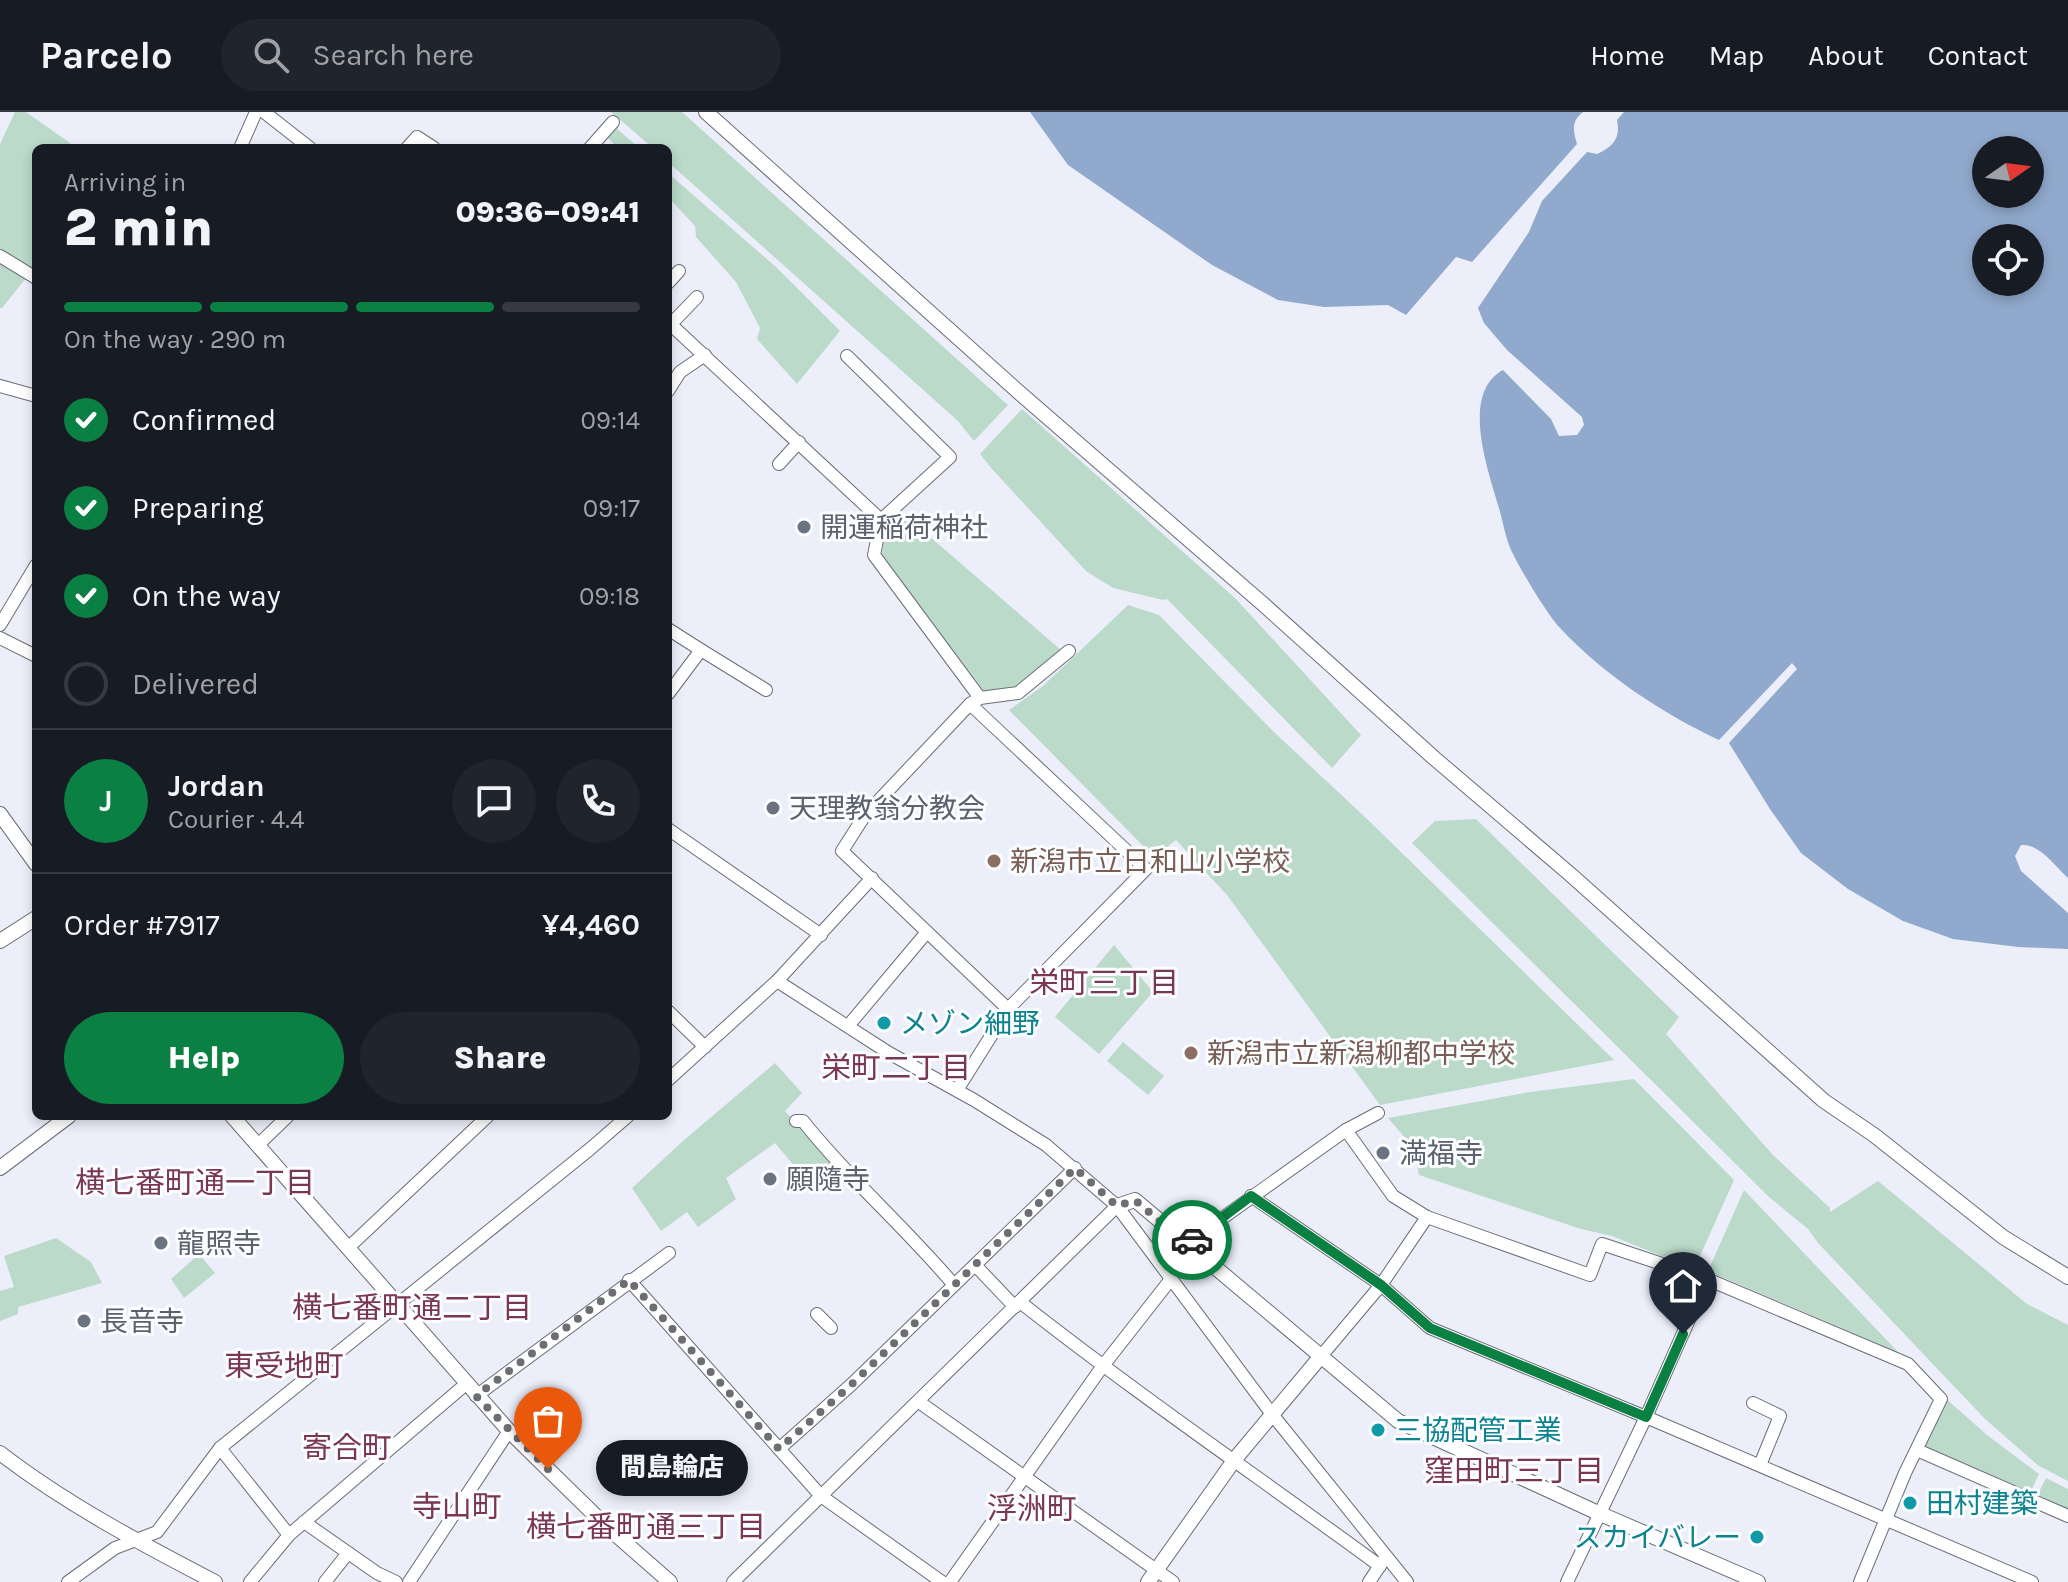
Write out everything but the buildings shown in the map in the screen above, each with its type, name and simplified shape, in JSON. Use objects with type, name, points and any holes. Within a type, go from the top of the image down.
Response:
[{"type":"street","points":[[242,144],[256,112]]},
{"type":"street","points":[[264,112],[305,144]]},
{"type":"street","points":[[706,112],[1022,395],[1571,875],[1824,1101],[1874,1135],[2003,1237],[2068,1277]]},
{"type":"street","points":[[594,144],[613,122]]},
{"type":"street","points":[[411,144],[417,137],[428,144]]},
{"type":"street","points":[[0,256],[32,276]]},
{"type":"street","points":[[672,279],[679,271]]},
{"type":"street","points":[[672,320],[697,297]]},
{"type":"street","points":[[672,326],[881,520]]},
{"type":"street","points":[[672,385],[680,372],[705,355]]},
{"type":"street","points":[[847,356],[950,457],[881,520],[874,555],[975,701],[1146,869],[1008,1009],[957,1090]]},
{"type":"street","points":[[0,386],[32,395]]},
{"type":"street","points":[[779,464],[799,442]]},
{"type":"street","points":[[0,625],[32,572]]},
{"type":"street","points":[[672,632],[766,690]]},
{"type":"street","points":[[0,638],[32,654]]},
{"type":"street","points":[[672,689],[701,650]]},
{"type":"street","points":[[1008,1009],[842,851],[865,815],[975,701],[1018,693],[1069,651]]},
{"type":"street","points":[[0,814],[32,858]]},
{"type":"street","points":[[672,832],[821,935]]},
{"type":"street","points":[[672,1076],[777,981],[872,878]]},
{"type":"street","points":[[0,941],[32,921]]},
{"type":"street","points":[[848,1026],[927,932]]},
{"type":"street","points":[[777,981],[889,1053],[957,1090],[1046,1145],[1117,1206],[1383,1562]]},
{"type":"street","points":[[672,1015],[705,1047]]},
{"type":"street","points":[[1186,1244],[1346,1130],[1378,1113]]},
{"type":"street","points":[[1,1166],[64,1120]]},
{"type":"street","points":[[236,1120],[476,1396],[606,1526],[670,1582]]},
{"type":"street","points":[[258,1145],[284,1120]]},
{"type":"street","points":[[349,1247],[481,1120]]},
{"type":"street","points":[[73,1581],[115,1548],[157,1532],[220,1448],[623,1120]]},
{"type":"street","points":[[796,1121],[803,1121],[954,1285]]},
{"type":"street","points":[[1346,1130],[1393,1196],[1427,1217],[1590,1275],[1602,1244],[1707,1279],[1908,1364],[1941,1399],[1860,1582]]},
{"type":"street","points":[[779,1449],[852,1384],[1075,1168]]},
{"type":"street","points":[[1251,1196],[1381,1285],[1430,1328],[2032,1582]]},
{"type":"street","points":[[733,1582],[1117,1206],[1135,1200],[1398,1421],[1599,1514],[1758,1582]]},
{"type":"street","points":[[1152,1576],[1235,1459],[1381,1285],[1427,1217]]},
{"type":"street","points":[[476,1396],[669,1253]]},
{"type":"street","points":[[975,1265],[1018,1304],[1102,1367],[1383,1562],[1407,1582]]},
{"type":"street","points":[[950,1582],[1102,1367],[1171,1279]]},
{"type":"street","points":[[1567,1582],[1646,1417],[1707,1279]]},
{"type":"street","points":[[629,1280],[821,1496],[942,1582]]},
{"type":"street","points":[[817,1314],[831,1328]]},
{"type":"street","points":[[250,1582],[289,1535],[466,1384]]},
{"type":"street","points":[[919,1402],[1024,1477],[1152,1576],[1173,1582]]},
{"type":"street","points":[[1753,1403],[1780,1416],[1760,1465]]},
{"type":"street","points":[[411,1582],[509,1431]]},
{"type":"street","points":[[220,1448],[289,1535]]},
{"type":"street","points":[[1917,1450],[2068,1516]]},
{"type":"street","points":[[0,1453],[135,1540],[215,1582]]},
{"type":"street","points":[[304,1522],[396,1582]]},
{"type":"street","points":[[325,1582],[348,1553]]},
{"type":"street","points":[[1369,1582],[1383,1562]]},
{"type":"green space","points":[[15,112],[26,112],[71,144],[32,144],[32,269],[0,249],[0,144]]},
{"type":"green space","points":[[611,112],[682,112],[1008,405],[974,441],[958,421],[672,166],[672,144],[648,144]]},
{"type":"green space","points":[[615,127],[634,144],[614,144],[607,137]]},
{"type":"green space","points":[[672,176],[776,267],[840,331],[797,384],[757,339],[760,328],[736,282],[696,237],[695,226],[672,201]]},
{"type":"green space","points":[[0,261],[27,277],[2,308],[0,308]]},
{"type":"green space","points":[[1022,409],[1235,598],[1361,735],[1332,768],[1167,599],[1113,588],[1086,571],[992,469],[980,454]]},
{"type":"green space","points":[[907,517],[1061,650],[1017,687],[984,691],[882,556],[884,533],[891,537]]},
{"type":"green space","points":[[1128,605],[1159,615],[1275,733],[1614,1060],[1380,1105],[1227,895],[1176,840],[1154,857],[1009,710],[1043,686]]},
{"type":"green space","points":[[1476,819],[1679,1017],[1666,1034],[1773,1155],[1830,1208],[1830,1212],[1878,1181],[2027,1304],[2068,1325],[2068,1481],[2039,1466],[1985,1419],[1808,1229],[1769,1197],[1412,843],[1435,821]]},
{"type":"green space","points":[[1114,945],[1153,992],[1099,1054],[1055,1017]]},
{"type":"green space","points":[[1123,1042],[1164,1076],[1148,1095],[1107,1061]]},
{"type":"green space","points":[[775,1063],[802,1093],[785,1111],[849,1179],[837,1189],[813,1164],[801,1174],[775,1143],[726,1178],[736,1199],[698,1227],[687,1212],[661,1231],[632,1188]]},
{"type":"green space","points":[[1634,1079],[1734,1180],[1696,1265],[1419,1175],[1413,1147],[1388,1118],[1530,1092]]},
{"type":"green space","points":[[1744,1190],[1899,1353],[1708,1271]]},
{"type":"green space","points":[[56,1238],[91,1262],[102,1283],[18,1307],[18,1314],[0,1321],[0,1291],[14,1287],[4,1256]]},
{"type":"green space","points":[[199,1254],[215,1273],[184,1298],[171,1279]]},
{"type":"green space","points":[[1944,1397],[1987,1435],[2039,1474],[2029,1495],[1925,1447]]},
{"type":"green space","points":[[2046,1478],[2068,1489],[2068,1512],[2036,1498]]},
{"type":"water","points":[[1030,112],[1583,112],[1574,126],[1577,144],[1472,262],[1456,257],[1406,315],[1388,305],[1324,307],[1278,300],[1212,265],[1068,165]]},
{"type":"water","points":[[1624,112],[2068,112],[2068,878],[2046,856],[2028,845],[2021,845],[2015,856],[2021,871],[2068,913],[2068,949],[1953,939],[1903,921],[1848,889],[1801,853],[1729,743],[1797,669],[1792,663],[1719,740],[1655,705],[1596,662],[1555,623],[1516,560],[1506,535],[1481,433],[1483,396],[1490,381],[1503,370],[1551,419],[1559,436],[1577,435],[1584,425],[1582,417],[1507,350],[1484,323],[1478,308],[1529,232],[1542,201],[1587,152],[1597,154],[1607,148],[1618,132],[1617,120]]},
{"type":"way so far","points":[[548,1469],[476,1396],[629,1280],[779,1449],[852,1384],[1075,1168],[1117,1206],[1135,1200],[1186,1244],[1192,1240]]},
{"type":"place","name":"開運稲荷神社","points":[[804,527]]},
{"type":"place","name":"天理教翁分教会","points":[[773,808]]},
{"type":"place","name":"新潟市立日和山小学校","points":[[994,861]]},
{"type":"place","name":"メゾン細野","points":[[884,1023]]},
{"type":"place","name":"新潟市立新潟柳都中学校","points":[[1191,1053]]},
{"type":"place","name":"満福寺","points":[[1383,1153]]},
{"type":"place","name":"願隨寺","points":[[770,1179]]},
{"type":"place","name":"龍照寺","points":[[161,1243]]},
{"type":"place","name":"長音寺","points":[[84,1321]]},
{"type":"place","name":"三協配管工業","points":[[1378,1430]]},
{"type":"place","name":"間島輪店","points":[[548,1469]]},
{"type":"place","name":"田村建築","points":[[1910,1503]]},
{"type":"place","name":"スカイバレー","points":[[1757,1537]]},
{"type":"district","name":"栄町三丁目","points":[[1104,983]]},
{"type":"district","name":"栄町二丁目","points":[[896,1068]]},
{"type":"district","name":"横七番町通一丁目","points":[[195,1183]]},
{"type":"district","name":"横七番町通二丁目","points":[[412,1308]]},
{"type":"district","name":"東受地町","points":[[284,1366]]},
{"type":"district","name":"寄合町","points":[[347,1448]]},
{"type":"district","name":"窪田町三丁目","points":[[1514,1471]]},
{"type":"district","name":"寺山町","points":[[457,1507]]},
{"type":"district","name":"浮洲町","points":[[1032,1509]]},
{"type":"district","name":"横七番町通三丁目","points":[[646,1527]]},
{"type":"route","points":[[1192,1240],[1251,1196],[1381,1285],[1430,1328],[1646,1417],[1683,1334]]}]
